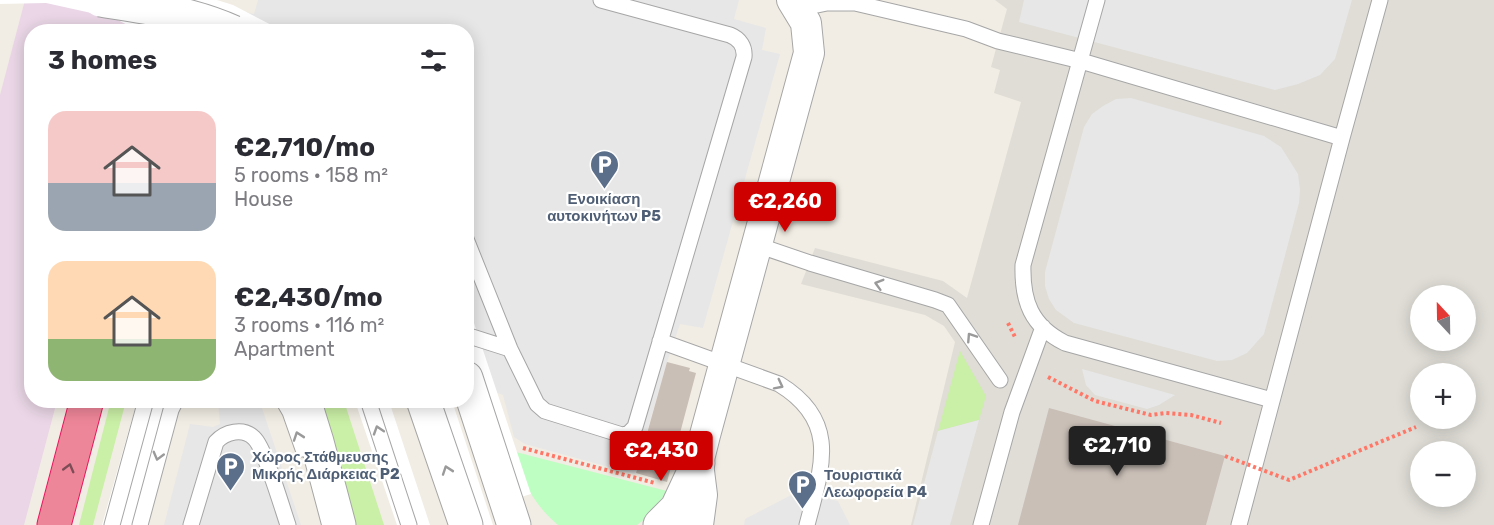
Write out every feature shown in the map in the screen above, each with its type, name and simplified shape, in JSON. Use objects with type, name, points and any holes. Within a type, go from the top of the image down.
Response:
[{"type":"highway","points":[[54,525],[85,408]]},
{"type":"street","points":[[100,0],[152,17],[165,24]]},
{"type":"street","points":[[100,0],[166,10],[216,24]]},
{"type":"street","points":[[190,24],[196,0]]},
{"type":"street","points":[[660,525],[677,508],[698,463],[809,53],[806,23],[795,5]]},
{"type":"street","points":[[474,403],[508,507],[534,525]]},
{"type":"street","points":[[306,408],[336,516]]},
{"type":"street","points":[[426,408],[466,525]]},
{"type":"street","points":[[698,463],[702,495],[698,525]]},
{"type":"lane","points":[[474,259],[510,349],[537,404],[545,411],[622,435],[628,434],[635,427],[745,50],[737,38],[730,35],[601,0]]},
{"type":"lane","points":[[1097,0],[1023,265],[1025,298],[1034,316],[1043,327],[1052,336],[1065,343],[1272,400]]},
{"type":"lane","points":[[1239,525],[1380,0]]},
{"type":"lane","points":[[795,5],[855,3],[1081,61],[1342,138]]},
{"type":"lane","points":[[757,245],[948,305],[1000,380]]},
{"type":"lane","points":[[981,525],[1012,412],[1043,327]]},
{"type":"lane","points":[[474,338],[510,349]]},
{"type":"lane","points":[[660,341],[779,384],[796,395],[810,410],[818,426],[822,442],[816,488],[807,525]]},
{"type":"lane","points":[[112,525],[144,408]]},
{"type":"lane","points":[[140,525],[172,408]]},
{"type":"lane","points":[[288,408],[303,449],[336,516]]},
{"type":"lane","points":[[371,408],[409,525]]},
{"type":"lane","points":[[192,525],[216,442],[222,436],[232,432],[245,433],[254,438],[262,451],[288,525]]},
{"type":"path","points":[[1047,376],[1095,401],[1151,415],[1191,415],[1221,423]]},
{"type":"path","points":[[1225,456],[1289,480],[1411,429]]},
{"type":"shaded area","points":[[25,0],[165,0],[158,24],[24,24],[24,408],[55,408],[24,525],[0,525],[0,95]]},
{"type":"shaded area","name":"Ενοικίαση αυτοκινήτων P5","points":[[258,0],[739,0],[734,19],[766,28],[762,50],[780,54],[703,328],[680,324],[635,474],[525,444],[514,437],[503,395],[474,384],[474,24],[238,24],[242,12],[254,14]]},
{"type":"shaded area","points":[[995,0],[1494,0],[1494,525],[911,525],[955,342],[944,326],[925,315],[801,284],[815,248],[943,281],[967,298],[1021,102],[994,93],[1000,70],[991,67],[1007,9]]},
{"type":"shaded area","points":[[1024,0],[1352,0],[1335,59],[1320,75],[1275,90],[1019,22]]},
{"type":"shaded area","points":[[1131,98],[1264,136],[1281,147],[1298,174],[1299,203],[1264,334],[1247,353],[1232,360],[1217,361],[1074,323],[1056,310],[1049,299],[1045,286],[1045,272],[1084,127],[1092,114],[1103,106],[1116,99]]},
{"type":"shaded area","points":[[1082,369],[1175,395],[1147,409],[1095,395],[1086,385]]},
{"type":"shaded area","name":"Χώρος Στάθμευσης Μικρής Διάρκειας P2","points":[[219,408],[262,408],[301,525],[164,525],[190,424],[213,427],[220,424]]},
{"type":"shaded area","points":[[979,420],[950,525],[913,525],[938,431]]},
{"type":"shaded area","name":"Τουριστικά Λεωφορεία P4","points":[[797,492],[838,501],[850,525],[744,525],[745,519]]},
{"type":"green space","points":[[960,351],[986,396],[979,420],[938,431]]},
{"type":"green space","points":[[109,408],[124,408],[93,525],[79,525]]},
{"type":"green space","points":[[314,408],[346,408],[384,525],[355,525]]},
{"type":"green space","points":[[512,451],[667,491],[650,515],[637,525],[558,525],[535,500]]},
{"type":"pier","points":[[0,0],[217,0],[233,5],[270,24],[126,24],[114,18],[46,3],[0,4]]},
{"type":"pier","points":[[474,323],[531,494],[491,506],[458,408],[474,408]]},
{"type":"pier","points":[[135,408],[168,408],[135,525],[102,525]]},
{"type":"pier","points":[[357,408],[391,408],[430,525],[397,525]]},
{"type":"pier","points":[[411,408],[454,408],[493,525],[450,525]]},
{"type":"building","points":[[667,362],[690,368],[689,371],[696,373],[667,482],[636,473]]},
{"type":"building","points":[[1049,408],[1225,456],[1206,525],[1018,525]]},
{"type":"place","name":"Ενοικίαση αυτοκινήτων P5","points":[[604,190]]},
{"type":"place","name":"Χώρος Στάθμευσης Μικρής Διάρκειας P2","points":[[231,492]]},
{"type":"place","name":"Τουριστικά Λεωφορεία P4","points":[[803,510]]}]
